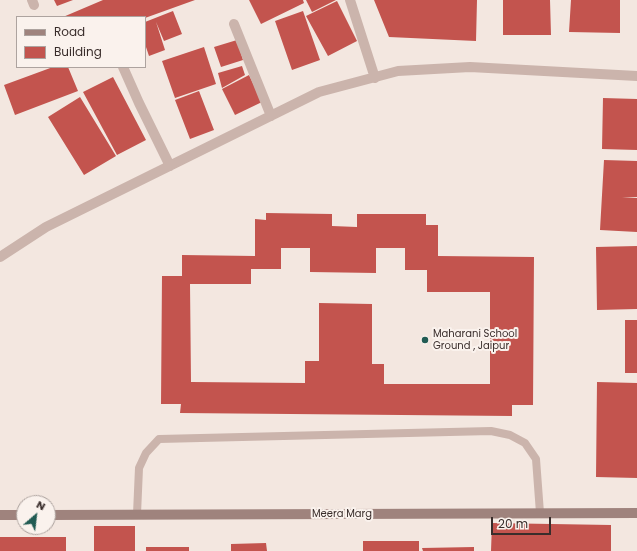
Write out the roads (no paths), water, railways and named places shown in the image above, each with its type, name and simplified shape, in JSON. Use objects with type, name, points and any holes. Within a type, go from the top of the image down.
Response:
[{"type":"street","points":[[350,0],[375,78]]},
{"type":"street","points":[[234,24],[271,116]]},
{"type":"street","points":[[0,257],[46,227],[320,92],[398,71],[470,67],[637,76]]},
{"type":"street","points":[[123,68],[170,166]]},
{"type":"street","name":"Meera Marg","points":[[56,515],[637,513]]},
{"type":"street","points":[[0,515],[16,515]]},
{"type":"lane","points":[[137,514],[139,468],[146,453],[159,440],[492,431],[510,435],[525,443],[536,459],[540,513]]},
{"type":"place","name":"Maharani School Ground , Jaipur","points":[[425,340]]}]
